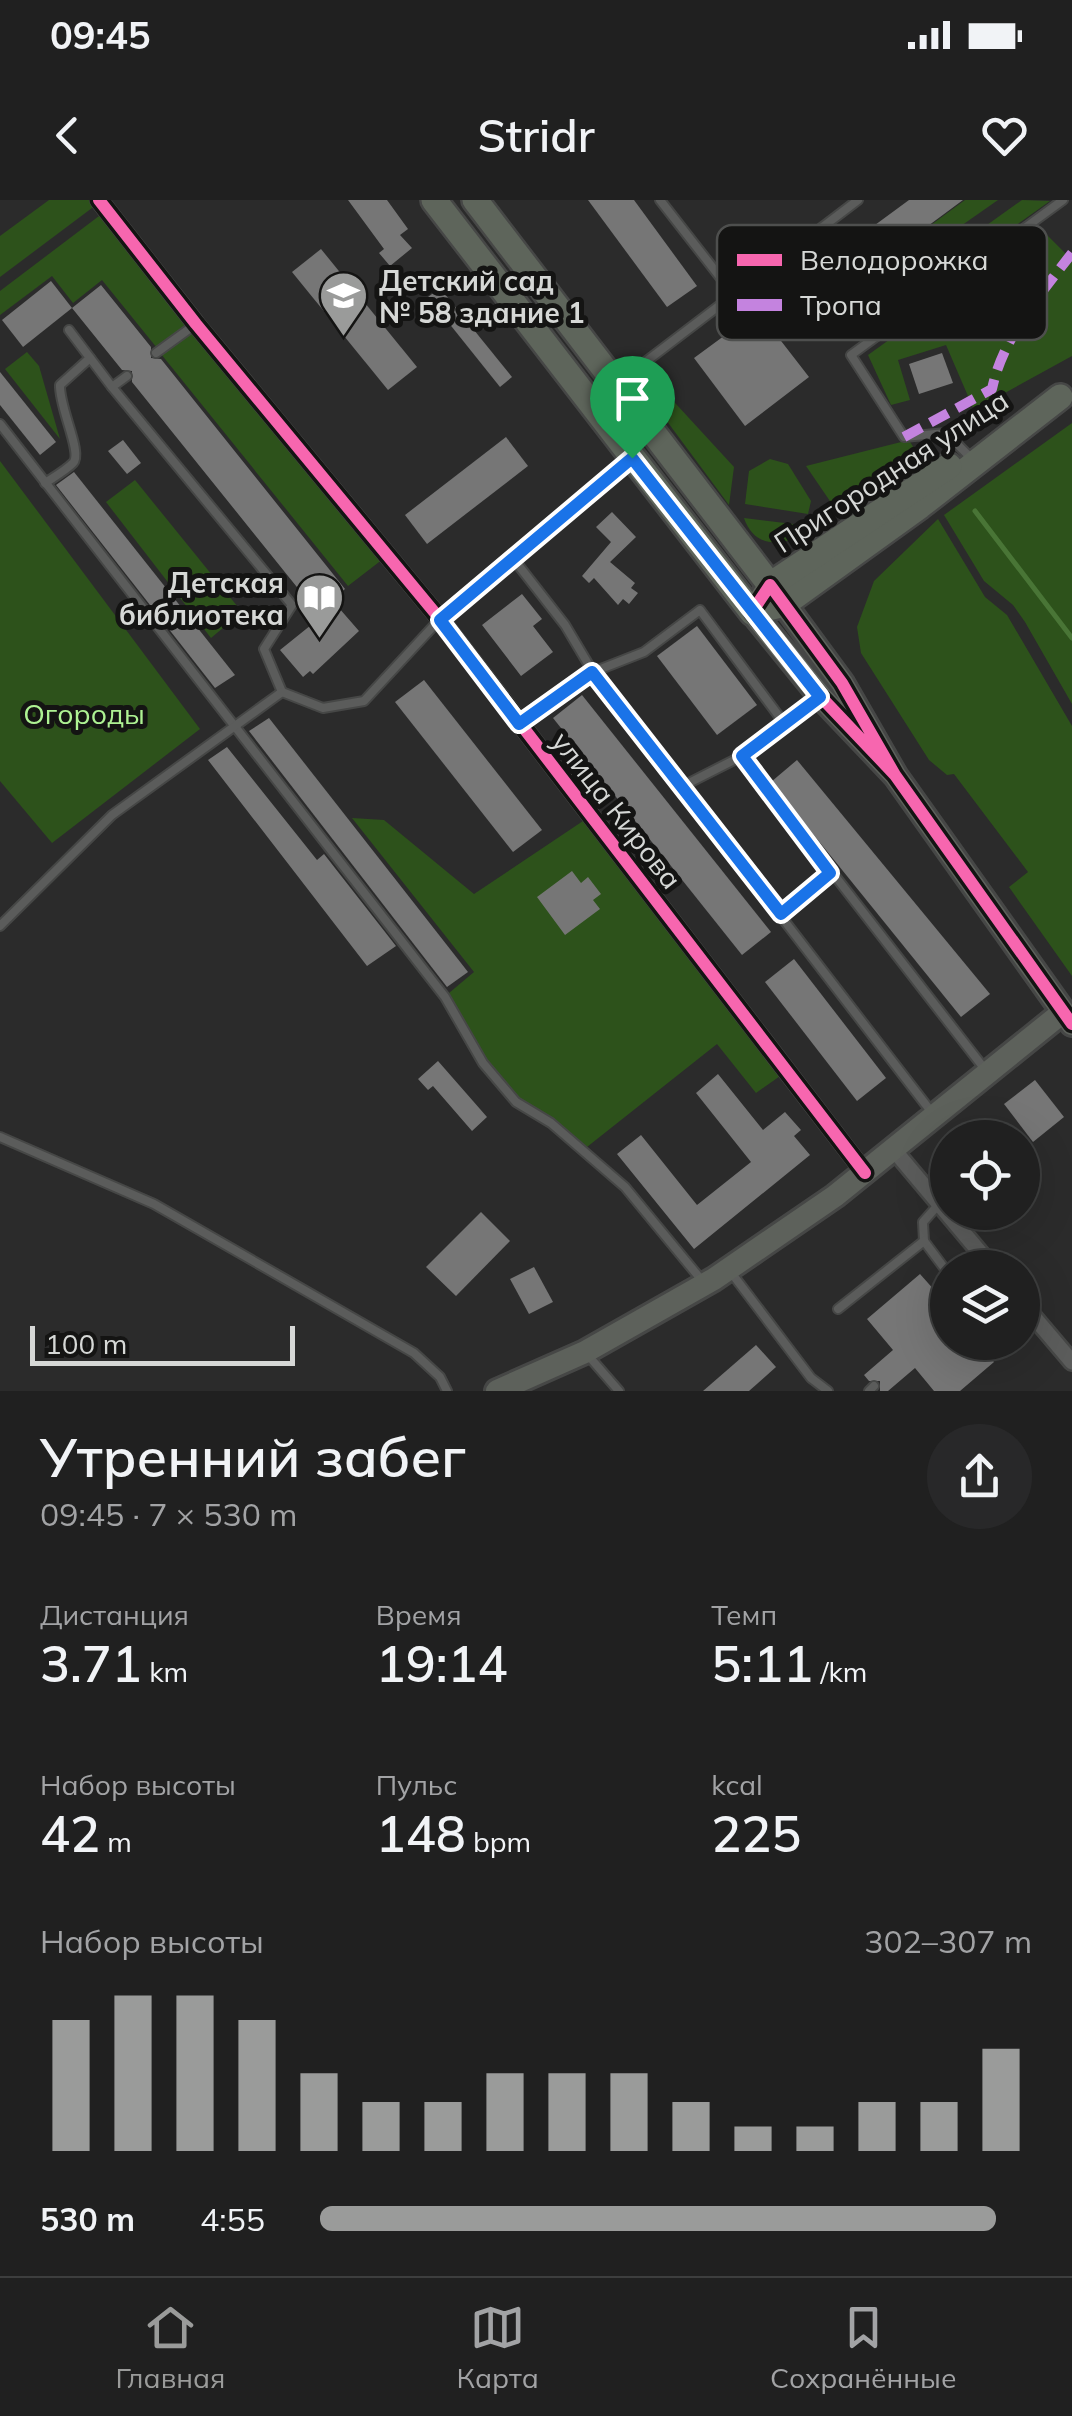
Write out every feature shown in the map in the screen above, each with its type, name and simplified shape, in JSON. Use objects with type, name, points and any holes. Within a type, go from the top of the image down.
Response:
[{"type":"main road","points":[[434,200],[752,612],[920,506],[1066,394]]},
{"type":"main road","points":[[475,200],[777,595]]},
{"type":"main road","name":"Пригородная улица","points":[[777,595],[968,456],[1066,394]]},
{"type":"main road","points":[[707,554],[728,555],[734,548],[734,536]]},
{"type":"street","name":"улица Кирова","points":[[99,200],[440,620],[864,1173]]},
{"type":"street","points":[[497,1391],[585,1352],[728,1269],[864,1173],[1068,1018],[895,775],[842,683],[777,595]]},
{"type":"street","points":[[752,612],[820,697],[895,775]]},
{"type":"street","points":[[894,1150],[930,1193]]},
{"type":"street","points":[[960,1230],[977,1250]]},
{"type":"street","points":[[1040,1324],[1072,1362]]},
{"type":"lane","points":[[660,200],[717,272]]},
{"type":"lane","points":[[825,225],[858,200]]},
{"type":"lane","points":[[1030,225],[1064,200]]},
{"type":"lane","points":[[617,383],[717,307]]},
{"type":"lane","points":[[156,354],[196,324]]},
{"type":"lane","points":[[68,330],[292,605],[264,649],[282,692],[324,708],[364,701],[440,620],[632,458]]},
{"type":"lane","points":[[872,340],[851,355],[904,436],[946,433],[968,456]]},
{"type":"lane","points":[[45,483],[75,462],[78,452],[59,404],[60,385],[90,358]]},
{"type":"lane","points":[[112,387],[127,376]]},
{"type":"lane","points":[[0,424],[445,997],[483,1063],[516,1102],[551,1123],[626,1188],[705,1284]]},
{"type":"lane","points":[[512,557],[564,625],[592,672],[936,1117]]},
{"type":"lane","points":[[519,724],[592,672],[644,652],[700,610],[784,723]]},
{"type":"lane","points":[[0,926],[112,815],[282,692]]},
{"type":"lane","points":[[681,788],[742,756],[820,697]]},
{"type":"lane","points":[[742,756],[990,1075]]},
{"type":"lane","points":[[781,914],[830,873]]},
{"type":"lane","points":[[0,1137],[154,1204],[414,1354],[440,1377],[447,1391]]},
{"type":"lane","points":[[930,1214],[923,1222],[924,1240],[931,1250]]},
{"type":"lane","points":[[838,1309],[924,1240]]},
{"type":"lane","points":[[728,1269],[811,1378],[828,1391]]},
{"type":"lane","points":[[585,1352],[620,1391]]},
{"type":"green space","points":[[49,200],[93,200],[96,205],[0,277],[0,236]]},
{"type":"green space","points":[[965,200],[998,200],[962,225],[931,225]]},
{"type":"green space","points":[[1022,200],[1050,201],[1016,225],[987,225]]},
{"type":"green space","points":[[103,213],[190,324],[157,348],[102,280],[73,303],[52,276],[0,315],[0,291]]},
{"type":"green space","points":[[1047,235],[1072,260],[1072,356],[974,410],[946,345],[898,360],[910,400],[891,405],[868,355],[889,340],[1047,340]]},
{"type":"green space","points":[[194,329],[383,559],[348,586],[161,354]]},
{"type":"green space","points":[[27,352],[39,366],[60,439],[5,369]]},
{"type":"green space","points":[[654,380],[734,467],[729,505],[649,397]]},
{"type":"green space","points":[[1072,423],[1072,704],[1025,622],[1013,605],[984,581],[944,515]]},
{"type":"green space","points":[[909,440],[921,460],[834,507],[806,466]]},
{"type":"green space","points":[[770,459],[788,464],[811,501],[808,514],[745,504],[749,471]]},
{"type":"green space","name":"Огороды","points":[[0,461],[200,729],[52,843],[0,781]]},
{"type":"green space","points":[[135,480],[242,612],[211,638],[106,502]]},
{"type":"green space","points":[[744,518],[810,526],[812,530],[792,540],[764,541],[749,529]]},
{"type":"green space","points":[[938,519],[985,597],[1007,615],[1072,726],[1072,976],[1009,887],[1028,872],[954,774],[947,775],[929,760],[861,653],[857,627],[874,581]]},
{"type":"green space","points":[[352,818],[384,820],[474,894],[583,821],[783,1074],[756,1093],[717,1044],[587,1147],[518,1098],[487,1061],[449,993],[474,972]]},
{"type":"building","points":[[348,200],[387,200],[408,229],[400,235],[412,248],[390,266],[379,253],[384,249]]},
{"type":"building","points":[[588,200],[634,200],[697,286],[667,307]]},
{"type":"building","points":[[909,200],[963,200],[929,225],[875,225]]},
{"type":"building","points":[[321,249],[417,367],[388,390],[292,272]]},
{"type":"building","points":[[51,281],[72,308],[23,347],[2,320]]},
{"type":"building","points":[[101,285],[151,347],[151,358],[161,359],[345,589],[332,600],[359,631],[313,674],[310,671],[303,677],[280,650],[321,617],[132,382],[132,371],[122,370],[72,308]]},
{"type":"building","points":[[440,288],[512,377],[500,387],[428,297]]},
{"type":"building","points":[[718,340],[780,340],[809,377],[745,426],[694,358]]},
{"type":"building","points":[[942,353],[953,383],[919,394],[909,364]]},
{"type":"building","points":[[0,372],[56,442],[40,455],[0,405]]},
{"type":"building","points":[[506,437],[528,466],[427,544],[405,515]]},
{"type":"building","points":[[123,440],[141,463],[127,474],[108,451]]},
{"type":"building","points":[[74,472],[235,675],[215,688],[56,485]]},
{"type":"building","points":[[612,512],[636,537],[610,562],[635,583],[631,588],[638,593],[629,604],[623,599],[618,605],[594,578],[589,583],[582,576],[611,542],[596,527]]},
{"type":"building","points":[[522,594],[542,619],[533,626],[553,652],[521,676],[482,625]]},
{"type":"building","points":[[697,626],[757,705],[717,735],[657,656]]},
{"type":"building","points":[[424,680],[542,830],[513,852],[395,702]]},
{"type":"building","points":[[582,695],[771,932],[742,955],[553,718]]},
{"type":"building","points":[[269,718],[468,972],[447,987],[249,731]]},
{"type":"building","points":[[227,747],[317,860],[324,854],[396,946],[367,966],[208,760]]},
{"type":"building","points":[[797,760],[990,994],[961,1017],[771,782]]},
{"type":"building","points":[[572,871],[581,883],[588,877],[601,894],[593,900],[600,909],[565,935],[537,897]]},
{"type":"building","points":[[794,959],[886,1078],[857,1101],[765,982]]},
{"type":"building","points":[[438,1061],[487,1117],[472,1131],[433,1086],[428,1090],[418,1079]]},
{"type":"building","points":[[718,1074],[763,1130],[785,1112],[801,1130],[794,1136],[810,1155],[694,1249],[617,1154],[641,1135],[697,1205],[751,1162],[696,1093]]},
{"type":"building","points":[[1035,1080],[1064,1117],[1040,1136],[1040,1120],[1016,1120],[1004,1104]]},
{"type":"building","points":[[481,1212],[510,1241],[456,1296],[426,1267]]},
{"type":"building","points":[[534,1267],[553,1302],[529,1314],[510,1279]]},
{"type":"building","points":[[920,1274],[930,1285],[930,1360],[994,1362],[960,1391],[934,1391],[915,1368],[888,1391],[880,1391],[880,1381],[869,1381],[864,1375],[893,1350],[867,1319]]},
{"type":"building","points":[[756,1345],[776,1367],[749,1391],[703,1391]]},
{"type":"waterway","points":[[975,511],[1072,638]]},
{"type":"marked path","points":[[1047,286],[1072,253]]},
{"type":"marked path","points":[[904,437],[992,389],[1011,340]]},
{"type":"cycle path","points":[[99,200],[196,324],[440,619],[865,1173]]},
{"type":"cycle path","points":[[895,775],[842,683],[770,585],[752,612],[821,697],[895,775],[1072,1024]]},
{"type":"place","name":"Детский сад № 58 здание 1","points":[[344,338]]},
{"type":"place","name":"Детская библиотека","points":[[319,640]]},
{"type":"route","points":[[632,458],[820,697],[742,756],[830,873],[781,914],[592,672],[519,724],[440,620],[632,458]]}]
